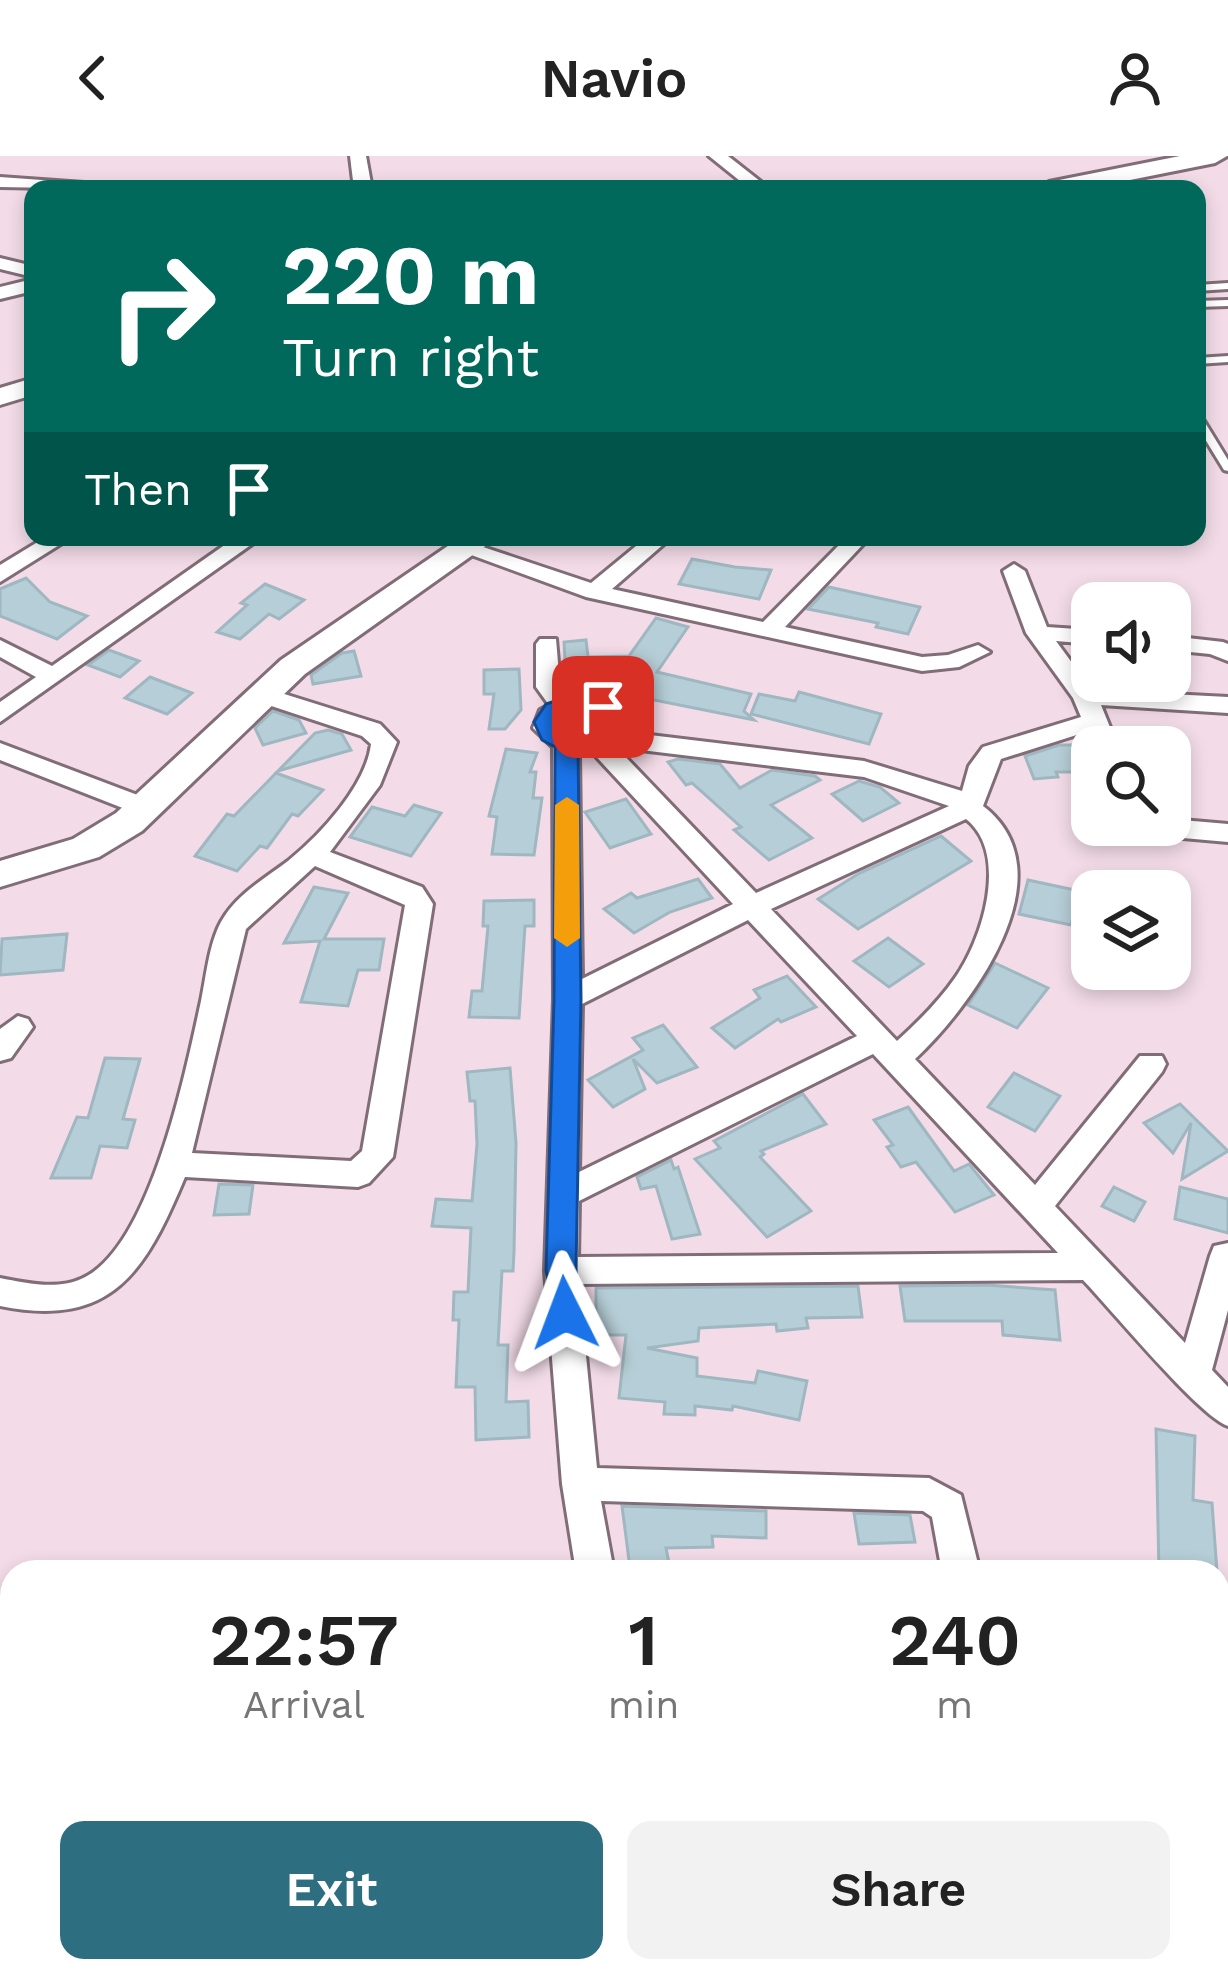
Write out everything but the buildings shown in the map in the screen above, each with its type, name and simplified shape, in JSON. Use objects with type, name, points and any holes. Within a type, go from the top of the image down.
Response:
[{"type":"street","points":[[718,156],[749,180]]},
{"type":"street","points":[[1094,180],[1215,156]]},
{"type":"street","points":[[0,574],[46,546]]},
{"type":"street","points":[[0,714],[50,674],[238,546]]},
{"type":"street","points":[[0,856],[79,830],[135,803],[274,654],[456,546]]},
{"type":"street","points":[[0,874],[86,848],[314,652],[457,546]]},
{"type":"street","points":[[477,546],[594,592],[767,632],[922,664],[951,662],[978,652]]},
{"type":"street","points":[[594,592],[651,546]]},
{"type":"street","points":[[767,632],[850,546]]},
{"type":"street","points":[[1014,572],[1039,633],[1097,726]]},
{"type":"street","points":[[1039,633],[1071,635]]},
{"type":"street","points":[[548,644],[548,687],[562,705]]},
{"type":"street","points":[[1191,645],[1214,647],[1228,654]]},
{"type":"street","points":[[0,647],[50,674]]},
{"type":"street","points":[[0,1292],[45,1298],[98,1287],[141,1243],[173,1164],[232,927],[248,904],[312,854],[381,765],[384,742],[371,730],[262,695]]},
{"type":"street","points":[[565,1194],[940,1020],[986,952],[996,923],[1000,859],[994,836],[970,807],[927,788],[834,765],[737,749],[590,741],[550,735],[546,722],[562,705],[594,703],[610,712],[615,725],[590,741]]},
{"type":"street","points":[[568,1000],[750,907],[970,807],[982,766],[992,752],[1090,709],[1228,705]]},
{"type":"street","points":[[590,741],[889,1047],[1086,1266],[1228,1411]]},
{"type":"street","points":[[590,741],[568,1000],[561,1270],[580,1484],[593,1560]]},
{"type":"street","points":[[0,751],[135,803]]},
{"type":"street","points":[[1191,829],[1228,832]]},
{"type":"street","points":[[173,1164],[358,1174],[377,1157],[419,904],[412,894],[312,854]]},
{"type":"street","points":[[1034,1209],[1151,1064]]},
{"type":"street","points":[[1193,1377],[1226,1256]]},
{"type":"street","points":[[561,1270],[1086,1266]]},
{"type":"street","points":[[580,1484],[929,1495],[948,1507],[959,1560]]},
{"type":"lane","points":[[1206,432],[1228,467]]},
{"type":"slow traffic","points":[[567,805],[567,938]]},
{"type":"route","points":[[565,1313],[561,1270],[568,1000],[566,744],[550,735],[546,722],[554,709],[573,702],[603,707]]}]
